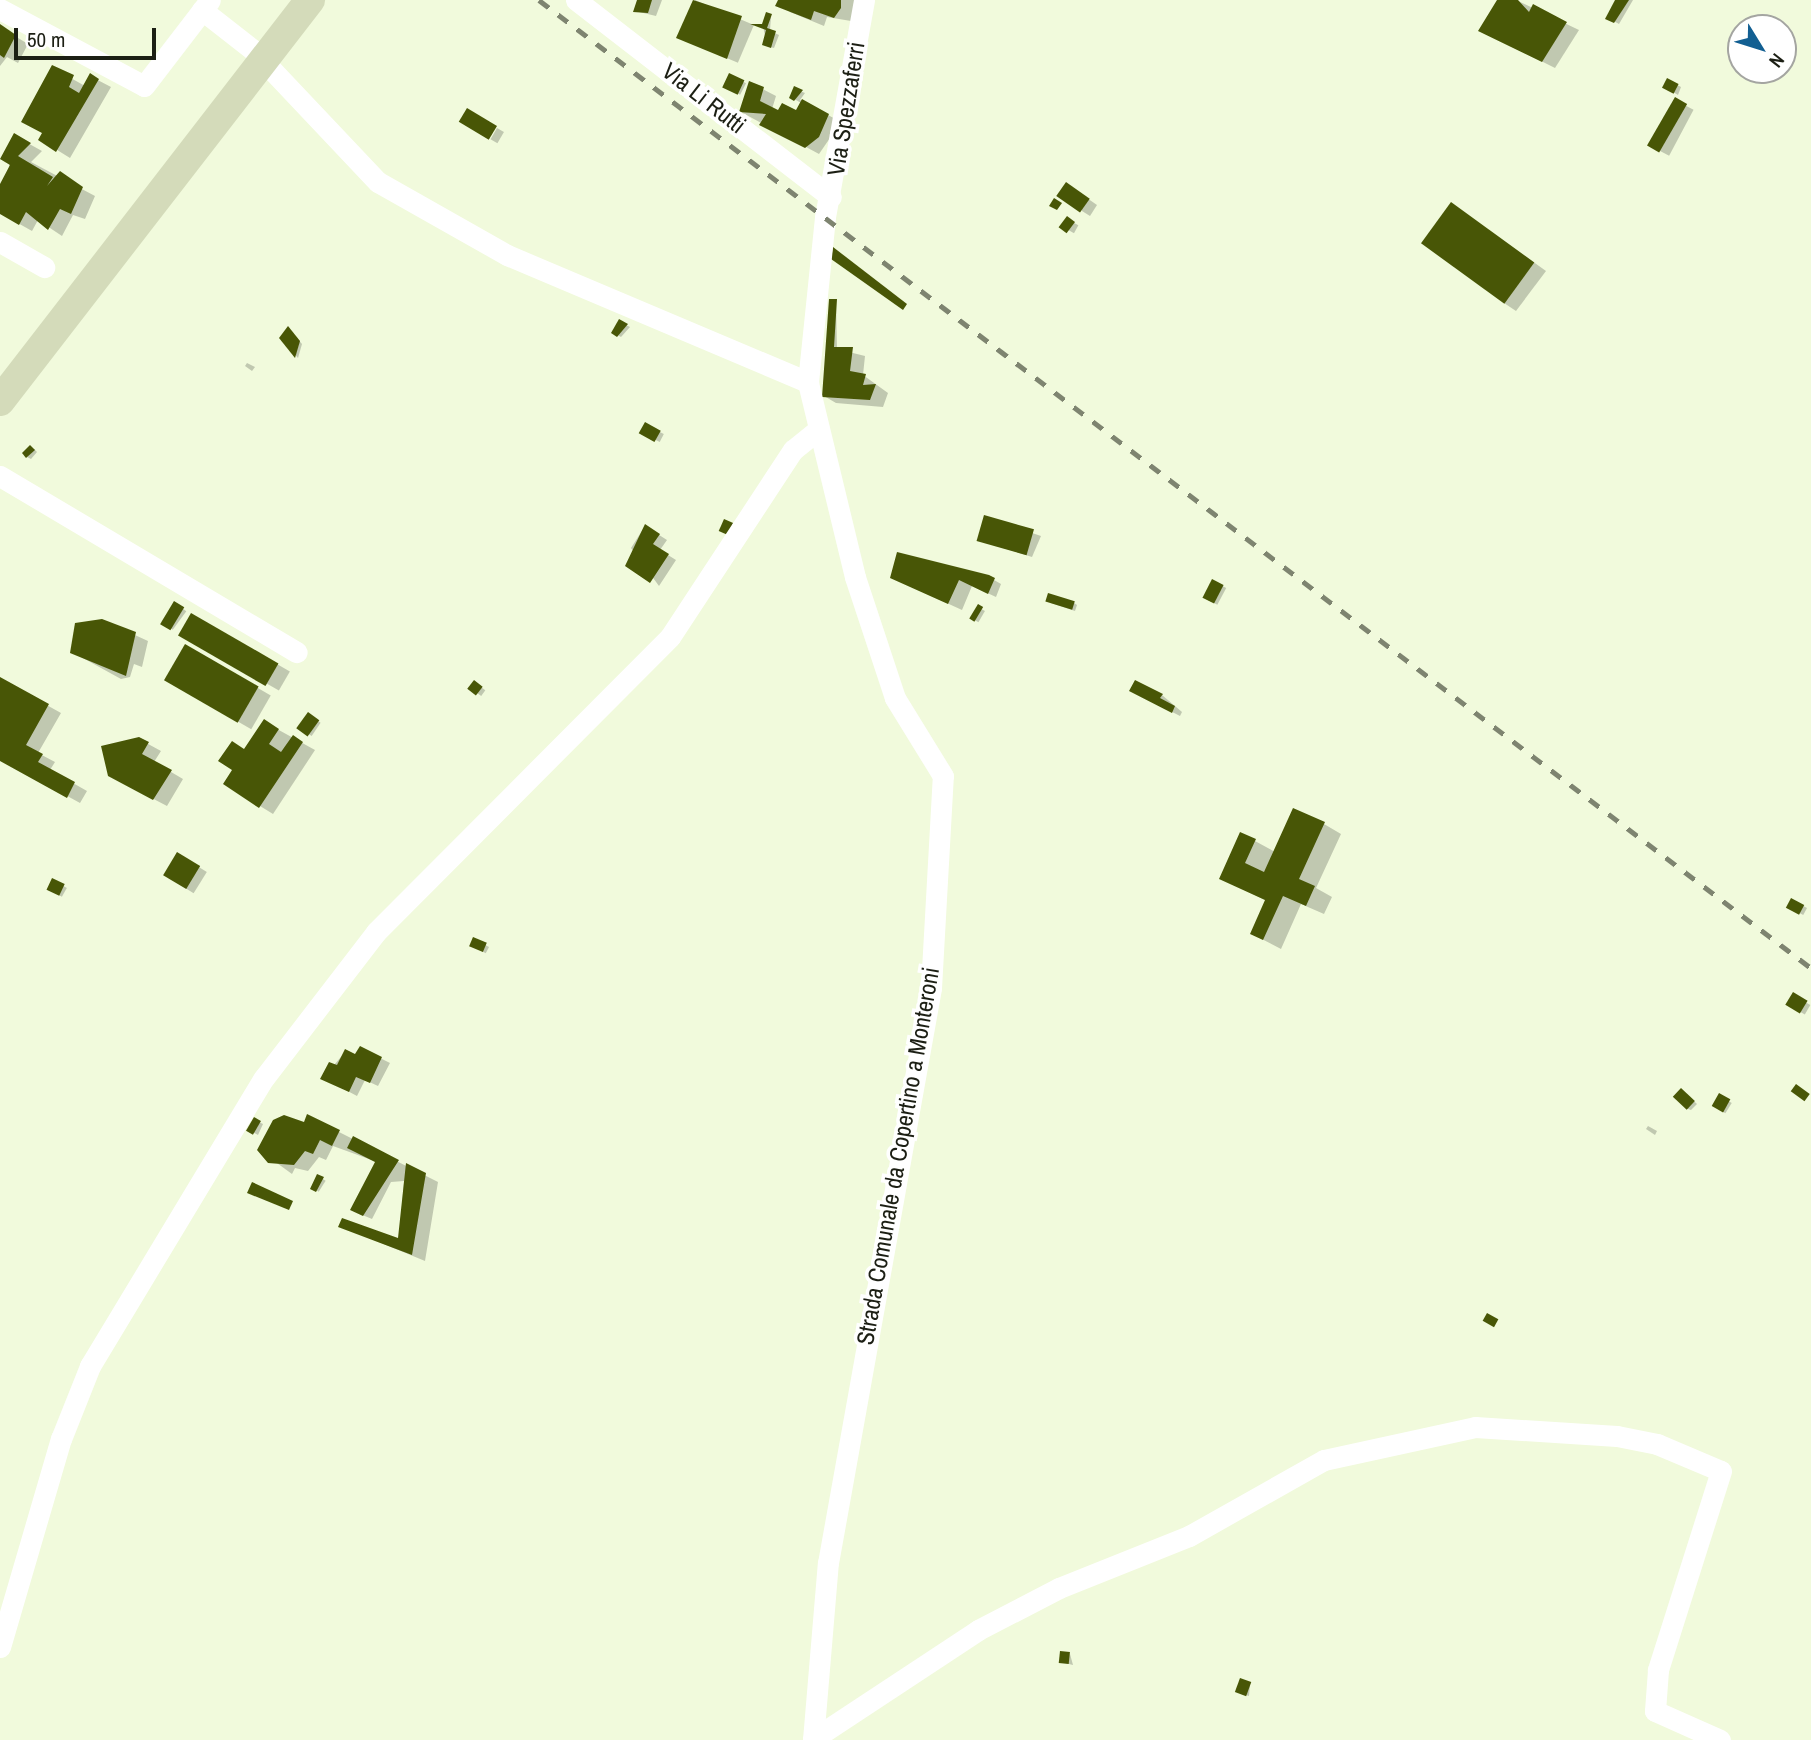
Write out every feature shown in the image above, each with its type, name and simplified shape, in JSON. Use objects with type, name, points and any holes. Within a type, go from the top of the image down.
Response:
[{"type":"main road","points":[[0,401],[310,0]]},
{"type":"street","name":"Via Li Rutti","points":[[576,0],[831,197]]},
{"type":"street","name":"Via Spezzaferri","points":[[825,217],[831,197],[864,0]]},
{"type":"street","points":[[0,9],[144,86],[206,5],[253,50],[378,182],[507,255],[808,382]]},
{"type":"street","name":"Strada Comunale da Copertino a Monteroni","points":[[813,1739],[828,1563],[931,988],[943,776],[895,698],[855,577],[808,382],[825,217]]},
{"type":"street","points":[[0,242],[44,267]]},
{"type":"street","points":[[0,1647],[61,1439],[90,1366],[264,1078],[376,932],[670,637],[793,450],[819,429]]},
{"type":"street","points":[[0,476],[297,652]]},
{"type":"street","points":[[813,1739],[978,1630],[1059,1588],[1189,1536],[1313,1465],[1392,1441],[1475,1427],[1617,1436],[1657,1444],[1721,1471],[1658,1670],[1655,1711],[1720,1740]]},
{"type":"building","points":[[637,0],[652,0],[648,13],[633,12]]},
{"type":"building","points":[[693,0],[742,16],[727,59],[676,38]]},
{"type":"building","points":[[778,0],[841,0],[841,8],[834,18],[814,11],[811,20],[775,6]]},
{"type":"building","points":[[1497,0],[1518,0],[1529,12],[1533,4],[1567,22],[1542,62],[1478,31]]},
{"type":"building","points":[[1615,0],[1629,0],[1614,23],[1605,19]]},
{"type":"building","points":[[766,12],[772,14],[767,28],[776,31],[771,48],[762,45],[766,30],[750,24],[762,24]]},
{"type":"building","points":[[0,24],[16,35],[4,58],[0,55]]},
{"type":"building","points":[[52,65],[74,75],[69,87],[79,93],[90,73],[99,79],[56,152],[38,140],[42,133],[21,122]]},
{"type":"building","points":[[729,73],[744,80],[738,95],[722,88]]},
{"type":"building","points":[[1667,78],[1679,84],[1674,94],[1662,88]]},
{"type":"building","points":[[749,81],[764,87],[760,101],[778,110],[782,103],[796,110],[802,99],[829,114],[819,137],[805,148],[759,125],[766,114],[739,112]]},
{"type":"building","points":[[794,86],[803,90],[794,101],[789,98]]},
{"type":"building","points":[[1675,97],[1687,104],[1659,152],[1647,145]]},
{"type":"building","points":[[467,108],[497,126],[489,140],[459,122]]},
{"type":"building","points":[[14,133],[31,143],[18,156],[53,177],[47,186],[60,171],[83,187],[71,214],[60,209],[48,230],[26,212],[19,225],[0,214],[0,184],[10,165],[0,159]]},
{"type":"building","points":[[1066,182],[1090,199],[1080,213],[1056,196]]},
{"type":"building","points":[[1054,198],[1062,203],[1057,210],[1049,206]]},
{"type":"building","points":[[1451,202],[1534,263],[1504,304],[1421,243]]},
{"type":"building","points":[[1067,216],[1075,222],[1067,233],[1059,227]]},
{"type":"building","points":[[833,247],[907,304],[903,310],[831,259]]},
{"type":"building","points":[[829,299],[837,299],[834,347],[853,347],[850,371],[866,374],[863,385],[876,384],[870,400],[822,397]]},
{"type":"building","points":[[619,319],[628,324],[617,337],[611,333]]},
{"type":"building","points":[[288,326],[300,341],[295,358],[279,338]]},
{"type":"building","points":[[645,422],[661,431],[654,442],[639,433]]},
{"type":"building","points":[[30,445],[35,450],[26,458],[22,453]]},
{"type":"building","points":[[984,515],[1034,529],[1027,555],[977,541]]},
{"type":"building","points":[[724,519],[733,523],[728,535],[719,531]]},
{"type":"building","points":[[645,524],[660,534],[653,544],[669,554],[650,583],[625,566]]},
{"type":"building","points":[[897,552],[995,578],[988,594],[959,580],[948,604],[890,578]]},
{"type":"building","points":[[1212,579],[1224,585],[1214,604],[1202,598]]},
{"type":"building","points":[[1048,593],[1075,601],[1072,610],[1045,602]]},
{"type":"building","points":[[174,601],[184,607],[170,630],[160,624]]},
{"type":"building","points":[[978,604],[983,607],[974,622],[969,619]]},
{"type":"building","points":[[191,613],[278,664],[265,686],[178,636]]},
{"type":"building","points":[[102,619],[136,632],[126,676],[70,653],[75,623]]},
{"type":"building","points":[[185,644],[259,686],[238,723],[164,680]]},
{"type":"building","points":[[0,677],[49,704],[26,745],[43,754],[38,762],[75,782],[67,798],[0,761]]},
{"type":"building","points":[[474,680],[483,687],[476,695],[467,689]]},
{"type":"building","points":[[1135,680],[1163,694],[1160,698],[1175,706],[1172,713],[1129,691]]},
{"type":"building","points":[[308,712],[319,720],[308,736],[296,728]]},
{"type":"building","points":[[264,719],[279,729],[269,744],[281,752],[293,735],[303,742],[259,808],[223,784],[232,770],[218,761],[232,741],[244,749]]},
{"type":"building","points":[[139,737],[149,742],[142,754],[172,770],[153,800],[108,776],[101,746]]},
{"type":"building","points":[[1293,808],[1325,822],[1299,879],[1315,886],[1306,906],[1283,896],[1263,940],[1250,934],[1265,900],[1219,879],[1240,832],[1256,839],[1245,863],[1264,872]]},
{"type":"building","points":[[177,852],[200,866],[186,889],[163,875]]},
{"type":"building","points":[[52,878],[65,884],[59,896],[47,890]]},
{"type":"building","points":[[1791,898],[1804,905],[1799,915],[1786,908]]},
{"type":"building","points":[[473,937],[487,943],[483,952],[469,946]]},
{"type":"building","points":[[1793,992],[1808,1001],[1800,1014],[1785,1005]]},
{"type":"building","points":[[360,1046],[382,1057],[370,1083],[356,1077],[349,1092],[320,1079],[329,1062],[337,1065],[345,1049],[355,1054]]},
{"type":"building","points":[[1796,1084],[1810,1094],[1804,1101],[1791,1091]]},
{"type":"building","points":[[1681,1088],[1695,1101],[1687,1110],[1673,1097]]},
{"type":"building","points":[[1719,1093],[1730,1099],[1723,1112],[1712,1106]]},
{"type":"building","points":[[307,1114],[340,1130],[332,1146],[320,1140],[313,1154],[305,1151],[294,1165],[268,1163],[257,1150],[273,1120],[284,1115],[304,1122]]},
{"type":"building","points":[[254,1117],[261,1121],[253,1135],[246,1131]]},
{"type":"building","points":[[353,1136],[399,1160],[363,1216],[350,1210],[375,1162],[347,1148]]},
{"type":"building","points":[[406,1163],[426,1173],[412,1255],[338,1227],[342,1218],[398,1238]]},
{"type":"building","points":[[317,1174],[324,1177],[316,1192],[310,1189]]},
{"type":"building","points":[[252,1182],[293,1201],[289,1210],[247,1193]]},
{"type":"building","points":[[1487,1313],[1498,1319],[1494,1327],[1483,1321]]},
{"type":"building","points":[[1060,1651],[1070,1652],[1069,1664],[1059,1663]]},
{"type":"building","points":[[1240,1678],[1251,1682],[1246,1696],[1235,1692]]},
{"type":"railway","points":[[539,0],[1811,968]]}]
